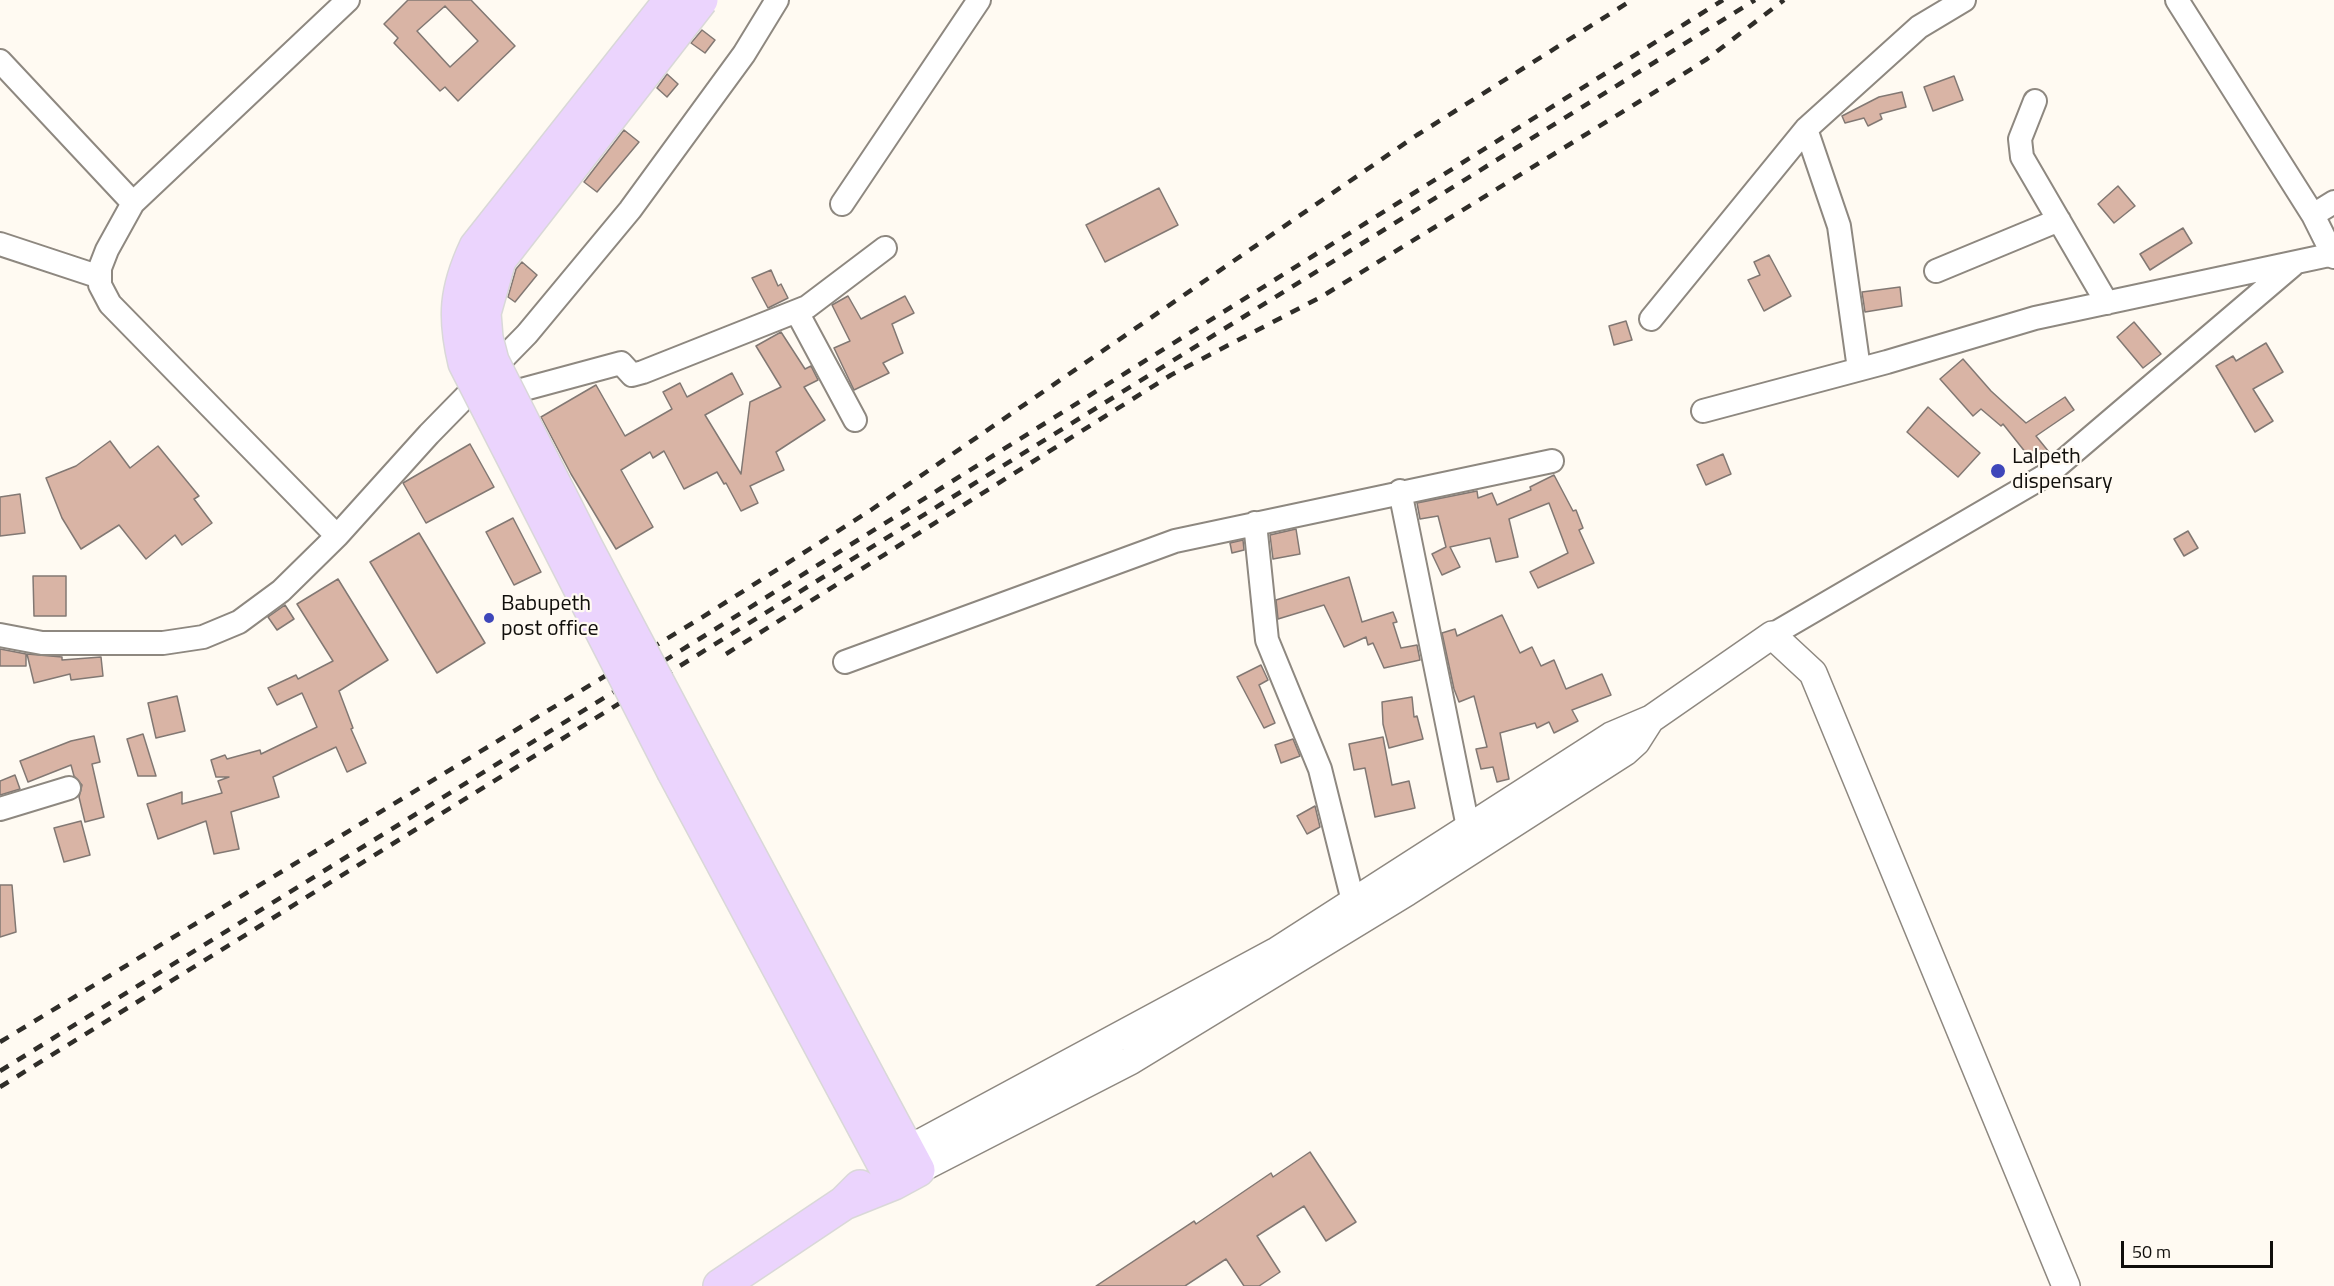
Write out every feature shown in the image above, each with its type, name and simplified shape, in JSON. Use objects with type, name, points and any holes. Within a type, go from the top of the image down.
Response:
[{"type":"main road","points":[[671,0],[476,247],[460,285],[456,309],[458,337],[465,363],[686,765],[901,1167],[720,1286]]},
{"type":"main road","points":[[686,765],[587,549],[492,361],[486,338],[484,313],[489,288],[499,260],[701,0]]},
{"type":"street","points":[[337,536],[110,304],[100,285],[100,277],[107,250],[134,203],[348,0]]},
{"type":"street","points":[[0,635],[42,643],[163,643],[203,637],[239,622],[281,591],[337,536],[453,409],[526,334],[630,210],[744,54],[777,0]]},
{"type":"street","points":[[842,204],[979,0]]},
{"type":"street","points":[[1651,319],[1806,129],[1919,27],[1964,0]]},
{"type":"street","points":[[1703,411],[2035,318],[2334,255],[2313,215],[2177,0]]},
{"type":"street","points":[[0,61],[134,203]]},
{"type":"street","points":[[2035,101],[2020,139],[2020,148],[2108,303]]},
{"type":"street","points":[[1806,129],[1839,226],[1859,369]]},
{"type":"street","points":[[2313,215],[2334,202]]},
{"type":"street","points":[[1936,271],[2059,220]]},
{"type":"street","points":[[0,244],[100,277]]},
{"type":"street","points":[[453,409],[621,363],[632,375],[797,312],[815,302],[885,248]]},
{"type":"street","points":[[901,1167],[1275,951],[1611,736],[1651,719],[1772,635],[2048,474],[2296,262]]},
{"type":"street","points":[[797,312],[855,420]]},
{"type":"street","points":[[845,662],[1162,545],[1400,491],[1551,460]]},
{"type":"street","points":[[1400,491],[1468,827]]},
{"type":"street","points":[[1255,523],[1267,640],[1320,769],[1353,901]]},
{"type":"street","points":[[1772,635],[1813,673],[2066,1286]]},
{"type":"street","points":[[901,1167],[1130,1061],[1407,892],[1625,752],[1636,742],[1651,719]]},
{"type":"street","points":[[0,809],[69,788]]},
{"type":"building","points":[[408,0],[471,0],[515,46],[458,101],[445,87],[440,91],[394,43],[398,38],[384,24]],"holes":[[[445,6],[478,41],[450,67],[417,31]]]},
{"type":"building","points":[[702,30],[715,40],[705,53],[691,43]]},
{"type":"building","points":[[667,74],[678,84],[667,97],[657,88]]},
{"type":"building","points":[[1954,76],[1963,100],[1933,111],[1924,87]]},
{"type":"building","points":[[1902,92],[1906,107],[1880,114],[1882,119],[1868,126],[1864,118],[1845,123],[1842,116],[1879,97]]},
{"type":"building","points":[[624,130],[639,142],[597,192],[584,182]]},
{"type":"building","points":[[2118,186],[2135,206],[2114,223],[2098,204]]},
{"type":"building","points":[[1159,188],[1178,225],[1105,262],[1086,225]]},
{"type":"building","points":[[2183,228],[2192,243],[2150,270],[2140,254]]},
{"type":"building","points":[[1769,255],[1791,296],[1764,311],[1748,280],[1760,275],[1754,262]]},
{"type":"building","points":[[522,262],[537,275],[515,302],[508,297],[516,269]]},
{"type":"building","points":[[771,270],[778,286],[781,284],[788,298],[768,308],[752,278]]},
{"type":"building","points":[[1900,287],[1902,306],[1865,312],[1862,292]]},
{"type":"building","points":[[848,296],[861,319],[905,296],[914,313],[892,324],[903,353],[883,363],[889,373],[854,390],[834,348],[850,341],[832,305]]},
{"type":"building","points":[[1626,321],[1632,340],[1614,345],[1609,326]]},
{"type":"building","points":[[2134,322],[2161,354],[2143,368],[2117,337]]},
{"type":"building","points":[[781,332],[805,369],[811,366],[818,380],[804,387],[825,420],[776,452],[784,470],[750,486],[758,503],[741,511],[726,483],[724,484],[717,472],[684,489],[664,451],[653,458],[650,452],[621,470],[653,527],[616,549],[571,474],[541,417],[596,385],[625,436],[672,409],[663,392],[680,383],[687,397],[732,373],[743,394],[705,415],[741,474],[750,402],[781,387],[756,346]]},
{"type":"building","points":[[2266,343],[2283,372],[2253,389],[2273,421],[2255,432],[2216,366],[2233,356],[2236,361]]},
{"type":"building","points":[[1963,359],[1991,391],[2026,423],[2065,397],[2074,410],[2036,436],[2049,452],[2034,463],[2003,424],[2001,426],[1981,409],[1973,416],[1940,379]]},
{"type":"building","points":[[1928,407],[1980,453],[1958,477],[1907,432]]},
{"type":"building","points":[[110,441],[130,468],[158,446],[199,496],[194,499],[212,523],[182,545],[175,535],[146,559],[119,525],[81,549],[62,518],[46,478],[76,466]]},
{"type":"building","points":[[470,444],[494,487],[426,523],[403,483]]},
{"type":"building","points":[[1723,454],[1731,474],[1706,485],[1697,465]]},
{"type":"building","points":[[1554,475],[1573,511],[1576,510],[1583,528],[1579,530],[1594,563],[1538,588],[1530,572],[1568,553],[1549,503],[1509,519],[1518,557],[1496,562],[1490,538],[1450,547],[1460,567],[1442,575],[1432,554],[1446,547],[1438,516],[1420,519],[1417,503],[1477,491],[1478,498],[1492,493],[1497,505],[1531,490],[1530,487]]},
{"type":"building","points":[[20,494],[25,533],[0,536],[0,497]]},
{"type":"building","points":[[513,518],[541,572],[514,585],[486,532]]},
{"type":"building","points":[[1296,529],[1300,554],[1273,559],[1270,535]]},
{"type":"building","points":[[2188,531],[2198,548],[2184,556],[2174,539]]},
{"type":"building","points":[[419,533],[485,643],[437,673],[370,562]]},
{"type":"building","points":[[1243,540],[1244,550],[1232,553],[1230,543]]},
{"type":"building","points":[[33,576],[66,576],[66,616],[34,616]]},
{"type":"building","points":[[1349,577],[1362,622],[1393,612],[1397,622],[1393,623],[1401,648],[1417,645],[1420,660],[1384,668],[1373,643],[1368,645],[1366,637],[1344,647],[1324,605],[1278,619],[1276,600]]},
{"type":"building","points":[[338,579],[388,660],[339,691],[353,728],[351,729],[366,763],[347,772],[336,747],[273,777],[279,797],[231,812],[239,849],[214,854],[206,821],[158,839],[147,804],[182,792],[182,804],[222,793],[218,781],[229,777],[216,777],[211,760],[225,755],[227,759],[260,750],[261,754],[317,727],[302,693],[277,705],[268,688],[296,675],[298,679],[333,661],[297,604]]},
{"type":"building","points":[[285,605],[294,619],[277,630],[268,617]]},
{"type":"building","points":[[1502,615],[1520,653],[1532,647],[1541,666],[1554,660],[1566,689],[1602,674],[1611,695],[1572,710],[1578,721],[1554,733],[1549,722],[1537,728],[1535,723],[1500,733],[1509,779],[1497,782],[1493,767],[1481,769],[1476,749],[1487,747],[1474,696],[1459,702],[1442,633],[1455,629],[1457,636]]},
{"type":"building","points":[[0,649],[26,654],[26,666],[0,666]]},
{"type":"building","points":[[27,654],[62,657],[62,660],[101,657],[103,676],[71,680],[70,674],[34,683]]},
{"type":"building","points":[[1261,665],[1268,680],[1259,685],[1275,723],[1264,728],[1237,677]]},
{"type":"building","points":[[177,696],[185,731],[156,738],[148,703]]},
{"type":"building","points":[[1412,697],[1414,717],[1417,716],[1423,739],[1389,748],[1383,724],[1382,702]]},
{"type":"building","points":[[143,734],[156,776],[138,776],[127,739]]},
{"type":"building","points":[[94,736],[100,762],[92,764],[104,817],[85,822],[79,797],[82,785],[74,776],[71,765],[28,782],[20,761],[71,741]]},
{"type":"building","points":[[1383,737],[1392,785],[1409,781],[1415,808],[1375,817],[1365,768],[1354,770],[1349,744]]},
{"type":"building","points":[[1293,739],[1300,756],[1281,763],[1275,745]]},
{"type":"building","points":[[15,775],[20,789],[0,795],[0,781]]},
{"type":"building","points":[[1315,806],[1320,827],[1307,834],[1297,816]]},
{"type":"building","points":[[81,821],[90,855],[64,862],[54,828]]},
{"type":"building","points":[[0,885],[12,885],[16,932],[0,937]]},
{"type":"building","points":[[1310,1152],[1356,1222],[1326,1241],[1304,1206],[1257,1236],[1280,1272],[1259,1286],[1244,1286],[1226,1259],[1185,1286],[1096,1286],[1194,1221],[1196,1224],[1271,1173],[1273,1177]]},
{"type":"railway","points":[[0,1042],[701,618],[871,510],[1417,135],[1632,0]]},
{"type":"railway","points":[[0,1071],[709,633],[1723,0]]},
{"type":"railway","points":[[0,1087],[1755,0]]},
{"type":"railway","points":[[726,654],[1171,375],[1321,297],[1663,87],[1707,59],[1784,0]]},
{"type":"place","name":"Lalpeth dispensary","points":[[1998,471]]},
{"type":"place","name":"Babupeth post office","points":[[489,618]]}]
